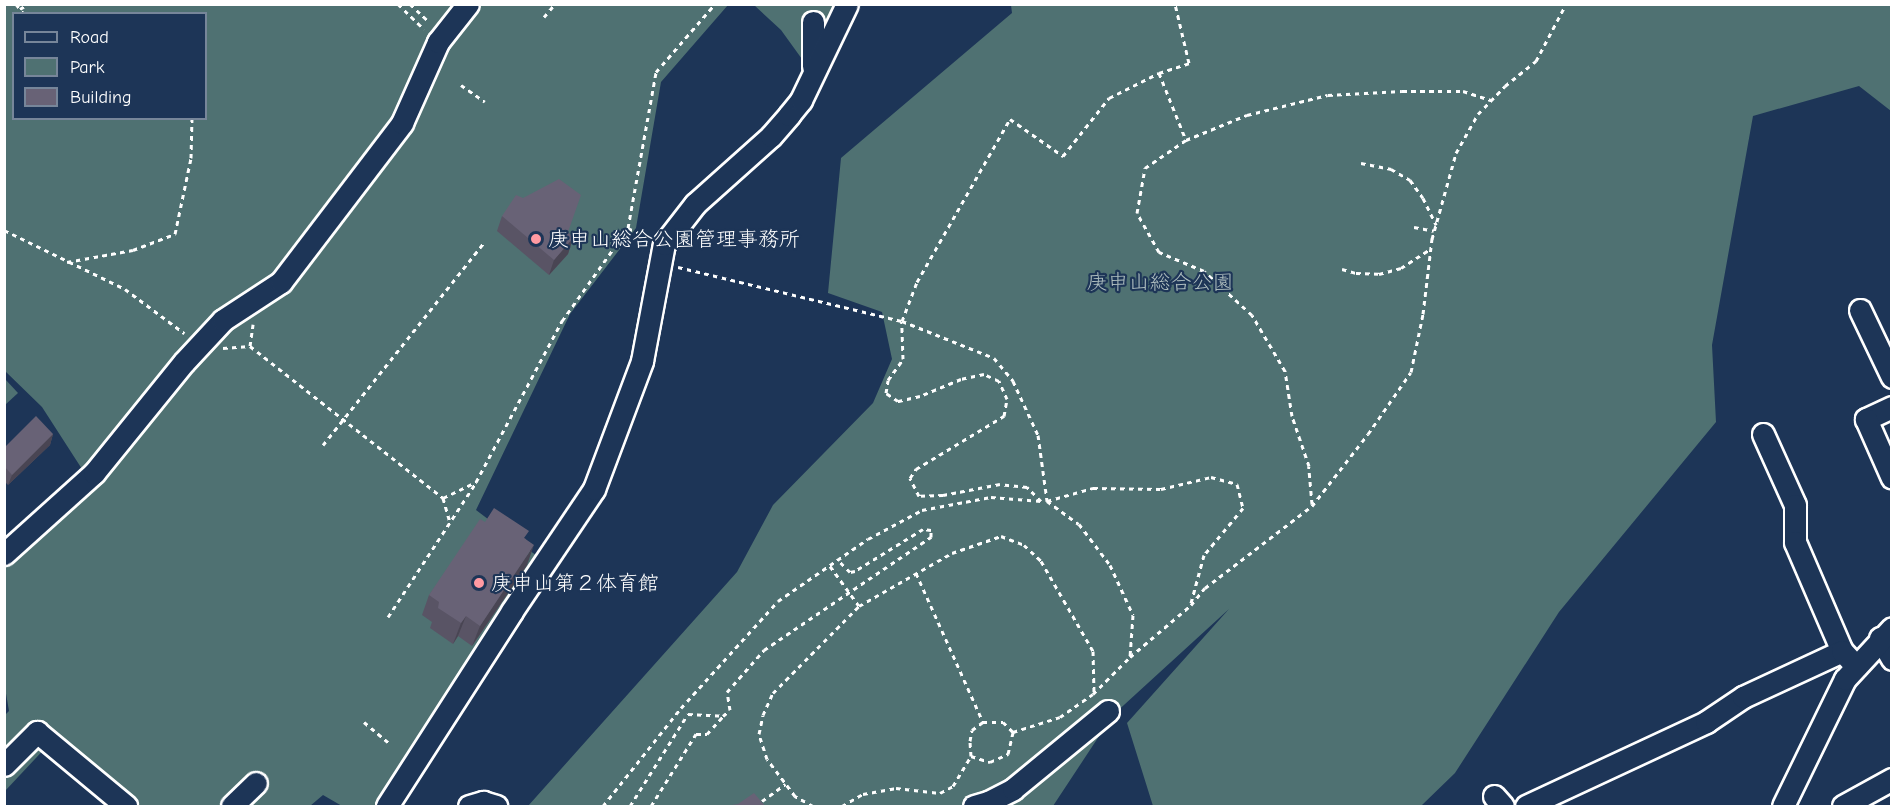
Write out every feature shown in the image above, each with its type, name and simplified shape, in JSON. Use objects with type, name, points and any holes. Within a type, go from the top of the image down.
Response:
[{"type":"street","points":[[4,554],[94,473],[197,347],[224,320],[281,282],[402,123],[438,42],[468,4]]},
{"type":"street","points":[[387,807],[512,610],[594,489],[642,361],[663,254],[695,204],[771,136],[789,115],[813,75],[847,4]]},
{"type":"street","points":[[813,22],[813,75]]},
{"type":"street","points":[[1860,310],[1892,377]]},
{"type":"street","points":[[1892,407],[1866,419],[1892,478]]},
{"type":"street","points":[[1763,434],[1795,505],[1795,542],[1849,659],[1845,679],[1789,804]]},
{"type":"street","points":[[1526,807],[1706,722],[1743,697],[1849,659],[1886,633],[1892,659]]},
{"type":"street","points":[[974,807],[1013,789],[1108,711]]},
{"type":"street","points":[[4,765],[37,732],[126,807]]},
{"type":"street","points":[[1843,807],[1892,779]]},
{"type":"street","points":[[232,807],[256,783]]},
{"type":"street","points":[[469,807],[483,802],[496,807]]},
{"type":"path","points":[[16,4],[22,12]]},
{"type":"path","points":[[20,9],[28,4]]},
{"type":"path","points":[[398,4],[438,42]]},
{"type":"path","points":[[410,4],[425,18]]},
{"type":"path","points":[[544,17],[555,4]]},
{"type":"path","points":[[388,616],[476,482],[562,321],[628,228],[656,72],[715,4]]},
{"type":"path","points":[[1041,501],[1027,487],[1000,484],[943,495],[919,496],[910,478],[916,469],[1004,416],[1008,399],[999,381],[984,374],[961,379],[920,396],[898,400],[886,393],[888,381],[903,359],[902,321],[917,282],[1010,119],[1063,156],[1109,98],[1160,73],[1189,63],[1175,4]]},
{"type":"path","points":[[1368,4],[1379,4]]},
{"type":"path","points":[[1013,732],[1060,717],[1093,694],[1130,657],[1191,605],[1205,588],[1312,506],[1368,434],[1411,372],[1423,314],[1430,249],[1456,153],[1478,114],[1536,61],[1566,4]]},
{"type":"path","points":[[1160,73],[1186,140]]},
{"type":"path","points":[[461,84],[484,102]]},
{"type":"path","points":[[1312,506],[1309,466],[1292,416],[1285,371],[1252,315],[1204,271],[1159,252],[1137,213],[1145,168],[1186,140],[1247,115],[1328,95],[1402,91],[1463,91],[1491,100]]},
{"type":"path","points":[[67,262],[133,250],[175,234],[191,158],[192,120]]},
{"type":"path","points":[[1361,163],[1391,169],[1410,180],[1423,198],[1436,225]]},
{"type":"path","points":[[1414,227],[1434,231]]},
{"type":"path","points":[[628,228],[663,254],[902,321],[994,358],[1013,381],[1038,435],[1047,501],[1079,524],[1110,565],[1133,615],[1130,657]]},
{"type":"path","points":[[4,230],[125,289],[197,347],[250,346],[443,498],[450,522]]},
{"type":"path","points":[[323,445],[485,241]]},
{"type":"path","points":[[1342,269],[1356,273],[1379,274],[1401,268],[1430,249]]},
{"type":"path","points":[[603,807],[681,708],[778,601],[868,540],[922,510],[992,497],[1047,501],[1093,488],[1161,489],[1211,477],[1237,484],[1243,508],[1204,555],[1191,605]]},
{"type":"path","points":[[443,498],[476,482]]},
{"type":"path","points":[[651,807],[696,734],[707,734],[730,710],[727,692],[764,650],[931,537],[931,530],[922,529],[855,571],[850,572],[838,560]]},
{"type":"path","points":[[813,807],[795,796],[767,759],[759,734],[763,715],[773,693],[859,606],[952,553],[1001,536],[1024,545],[1041,561],[1093,651],[1093,694]]},
{"type":"path","points":[[830,566],[859,606]]},
{"type":"path","points":[[916,573],[983,722]]},
{"type":"path","points":[[630,807],[688,714],[723,716]]},
{"type":"path","points":[[364,722],[390,744]]},
{"type":"path","points":[[842,807],[863,795],[896,788],[940,793],[953,786],[971,756],[972,730],[983,722],[1003,722],[1013,732]]},
{"type":"path","points":[[971,756],[990,762],[1008,754],[1013,732]]},
{"type":"path","points":[[762,801],[785,784]]},
{"type":"green space","points":[[5,5],[728,5],[661,82],[636,228],[570,314],[476,510],[537,556],[380,806],[342,806],[323,795],[310,806],[111,806],[50,743],[5,791],[5,715],[9,711],[4,682],[5,563],[91,483],[42,407],[5,371]]},
{"type":"green space","points":[[754,5],[839,5],[807,66],[781,30]]},
{"type":"green space","name":"庚申山総合公園","points":[[1011,5],[1891,5],[1891,111],[1859,86],[1753,116],[1712,345],[1716,422],[1559,612],[1455,773],[1421,806],[1153,806],[1127,723],[1229,609],[1113,715],[1053,806],[528,806],[737,572],[773,505],[873,403],[892,359],[882,312],[828,293],[841,158],[1012,13]]},
{"type":"green space","points":[[5,379],[18,393],[5,405]]},
{"type":"building","name":"庚申山総合公園管理事務所","points":[[559,179],[581,195],[568,232],[573,238],[554,260],[502,216],[516,195],[523,198]]},
{"type":"building","points":[[36,416],[53,434],[12,475],[4,466],[4,448]]},
{"type":"building","name":"庚申山第２体育館","points":[[494,508],[529,531],[524,538],[534,545],[480,626],[466,616],[461,623],[438,608],[439,602],[429,595],[480,519],[485,522]]},
{"type":"building","points":[[754,793],[766,807],[720,807],[738,804]]},
{"type":"place","name":"庚申山総合公園管理事務所","points":[[536,239]]},
{"type":"place","name":"庚申山第２体育館","points":[[479,583]]}]
